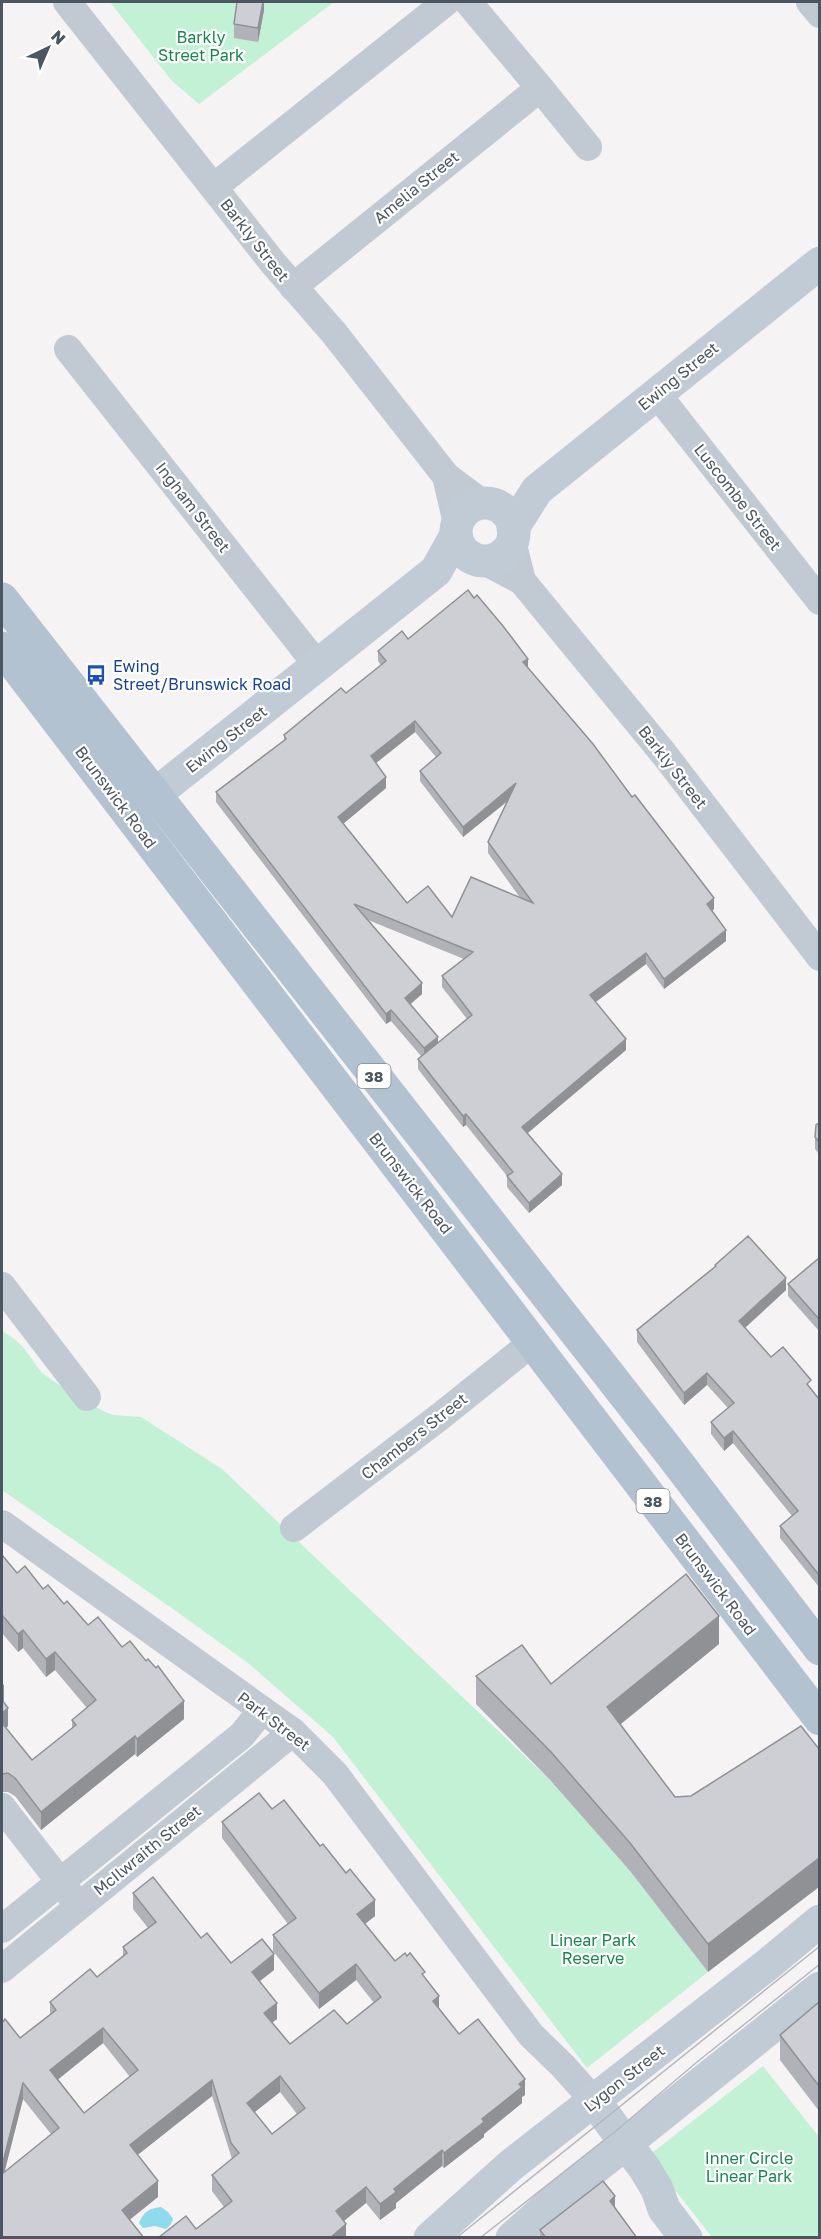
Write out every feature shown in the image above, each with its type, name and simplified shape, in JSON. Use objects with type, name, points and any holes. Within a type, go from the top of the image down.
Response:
[{"type":"main road","name":"Brunswick Road","points":[[2,599],[671,1454],[814,1641]]},
{"type":"main road","name":"Brunswick Road","points":[[2,648],[819,1719]]},
{"type":"main road","points":[[533,1342],[563,1318]]},
{"type":"main road","points":[[774,1660],[814,1641]]},
{"type":"street","name":"Barkly Street","points":[[67,2],[293,287],[334,333],[446,476],[500,519],[522,581],[664,754],[819,957]]},
{"type":"street","points":[[214,187],[446,2]]},
{"type":"street","points":[[468,2],[588,147]]},
{"type":"street","points":[[810,2],[819,14]]},
{"type":"street","name":"Amelia Street","points":[[293,287],[540,88]]},
{"type":"street","name":"Ewing Street","points":[[500,519],[819,263]]},
{"type":"street","name":"Ingham Street","points":[[68,349],[318,666]]},
{"type":"street","name":"Luscombe Street","points":[[657,394],[819,601]]},
{"type":"street","name":"Barkly Street","points":[[446,476],[456,529]]},
{"type":"street","points":[[466,509],[500,519],[509,549],[494,560],[480,560],[462,550],[456,529],[466,509]]},
{"type":"street","name":"Ewing Street","points":[[129,815],[435,571],[456,529]]},
{"type":"street","name":"Barkly Street","points":[[480,560],[522,581]]},
{"type":"street","name":"Ewing Street","points":[[435,571],[480,560]]},
{"type":"street","points":[[2,1286],[87,1397]]},
{"type":"street","points":[[2,1308],[34,1328]]},
{"type":"street","name":"Chambers Street","points":[[294,1528],[533,1342]]},
{"type":"street","name":"Park Street","points":[[2,1524],[293,1732],[335,1774],[531,2035],[563,2066],[587,2108],[618,2149],[628,2178],[645,2196],[664,2208],[686,2238]]},
{"type":"street","name":"McIlwraith Street","points":[[2,1929],[242,1735],[262,1710]]},
{"type":"street","name":"McIlwraith Street","points":[[2,1969],[293,1732]]},
{"type":"street","points":[[2,1806],[79,1905]]},
{"type":"street","name":"Lygon Street","points":[[430,2238],[510,2166],[587,2108],[819,1921]]},
{"type":"street","points":[[512,2238],[556,2199],[819,1988]]},
{"type":"green space","name":"Barkly Street Park","points":[[110,2],[334,2],[199,104],[172,81]]},
{"type":"green space","name":"Linear Park Reserve","points":[[2,1331],[23,1347],[42,1373],[65,1389],[113,1415],[141,1417],[222,1469],[551,1781],[630,1871],[708,1972],[587,2068],[333,1737],[248,1663],[2,1490]]},
{"type":"green space","name":"Inner Circle Linear Park","points":[[763,2066],[819,2137],[819,2237],[712,2237],[648,2156]]},
{"type":"water","points":[[161,2207],[173,2219],[171,2224],[166,2229],[155,2226],[143,2228],[139,2223],[145,2213]]},
{"type":"building","points":[[237,2],[263,2],[258,28],[234,24]]},
{"type":"building","points":[[468,590],[474,598],[477,595],[528,659],[523,662],[593,744],[632,797],[635,795],[714,898],[707,904],[726,930],[664,979],[646,953],[590,995],[626,1039],[522,1127],[562,1174],[529,1203],[507,1176],[513,1172],[466,1114],[463,1116],[418,1059],[472,1015],[442,976],[473,952],[354,904],[422,983],[405,998],[438,1037],[424,1048],[391,1010],[386,1014],[216,792],[286,739],[284,735],[341,688],[346,693],[386,661],[378,651],[402,631],[408,639]],"holes":[[[415,721],[441,753],[420,771],[463,827],[516,783],[488,842],[533,903],[471,877],[452,917],[428,886],[407,903],[338,817],[386,777],[371,756]]]},
{"type":"building","points":[[819,1123],[819,1142],[815,1137],[816,1125]]},
{"type":"building","points":[[748,1236],[786,1278],[739,1321],[771,1357],[783,1347],[811,1380],[807,1384],[819,1399],[819,1575],[780,1526],[798,1511],[733,1431],[724,1438],[711,1422],[734,1403],[707,1373],[684,1393],[637,1330],[716,1266]]},
{"type":"building","points":[[819,1258],[819,1319],[788,1284]]},
{"type":"building","points":[[2,1555],[17,1573],[25,1566],[43,1589],[48,1585],[64,1604],[67,1601],[88,1625],[98,1617],[122,1647],[130,1641],[146,1661],[148,1659],[156,1668],[158,1666],[184,1701],[137,1739],[135,1736],[41,1812],[15,1778],[8,1773],[2,1774],[2,1723],[32,1760],[76,1725],[72,1720],[96,1700],[55,1652],[46,1659],[23,1630],[18,1634],[2,1615]]},
{"type":"building","points":[[686,1574],[719,1616],[607,1707],[675,1797],[691,1796],[801,1726],[819,1749],[819,1858],[708,1944],[630,1843],[551,1752],[476,1676],[522,1645],[551,1684]]},
{"type":"building","points":[[2,1700],[8,1708],[2,1713]]},
{"type":"building","points":[[259,1793],[272,1809],[284,1800],[320,1846],[323,1844],[346,1873],[350,1869],[375,1900],[357,1914],[395,1961],[405,1953],[407,1956],[410,1953],[425,1972],[422,1974],[439,1996],[433,2001],[459,2034],[478,2019],[525,2079],[519,2084],[522,2087],[482,2119],[484,2122],[444,2153],[442,2150],[394,2189],[396,2192],[380,2204],[366,2187],[336,2211],[346,2224],[330,2238],[158,2238],[186,2216],[196,2229],[232,2201],[212,2175],[239,2153],[231,2143],[212,2080],[130,2145],[158,2181],[122,2210],[144,2238],[2,2238],[2,2174],[59,2128],[23,2083],[2,2166],[2,2023],[5,2019],[20,2038],[56,2010],[50,2002],[90,1969],[97,1977],[127,1953],[123,1947],[156,1922],[133,1893],[153,1877],[201,1938],[207,1933],[231,1963],[262,1939],[274,1954],[252,1972],[277,2003],[264,2013],[290,2044],[334,2010],[347,2024],[381,1997],[356,1964],[319,1993],[273,1935],[296,1918],[222,1822]],"holes":[[[103,2028],[138,2070],[84,2113],[50,2070]],[[280,2076],[305,2108],[272,2134],[247,2103]]]},
{"type":"building","points":[[819,2002],[819,2086],[780,2035]]},
{"type":"building","points":[[603,2181],[615,2196],[610,2201],[637,2238],[546,2238],[540,2230]]},
{"type":"tram line","points":[[456,2238],[820,1946]]},
{"type":"tram line","points":[[480,2238],[617,2130],[697,2062],[820,1964]]},
{"type":"place","name":"Ewing Street/Brunswick Road","points":[[96,675]]}]
